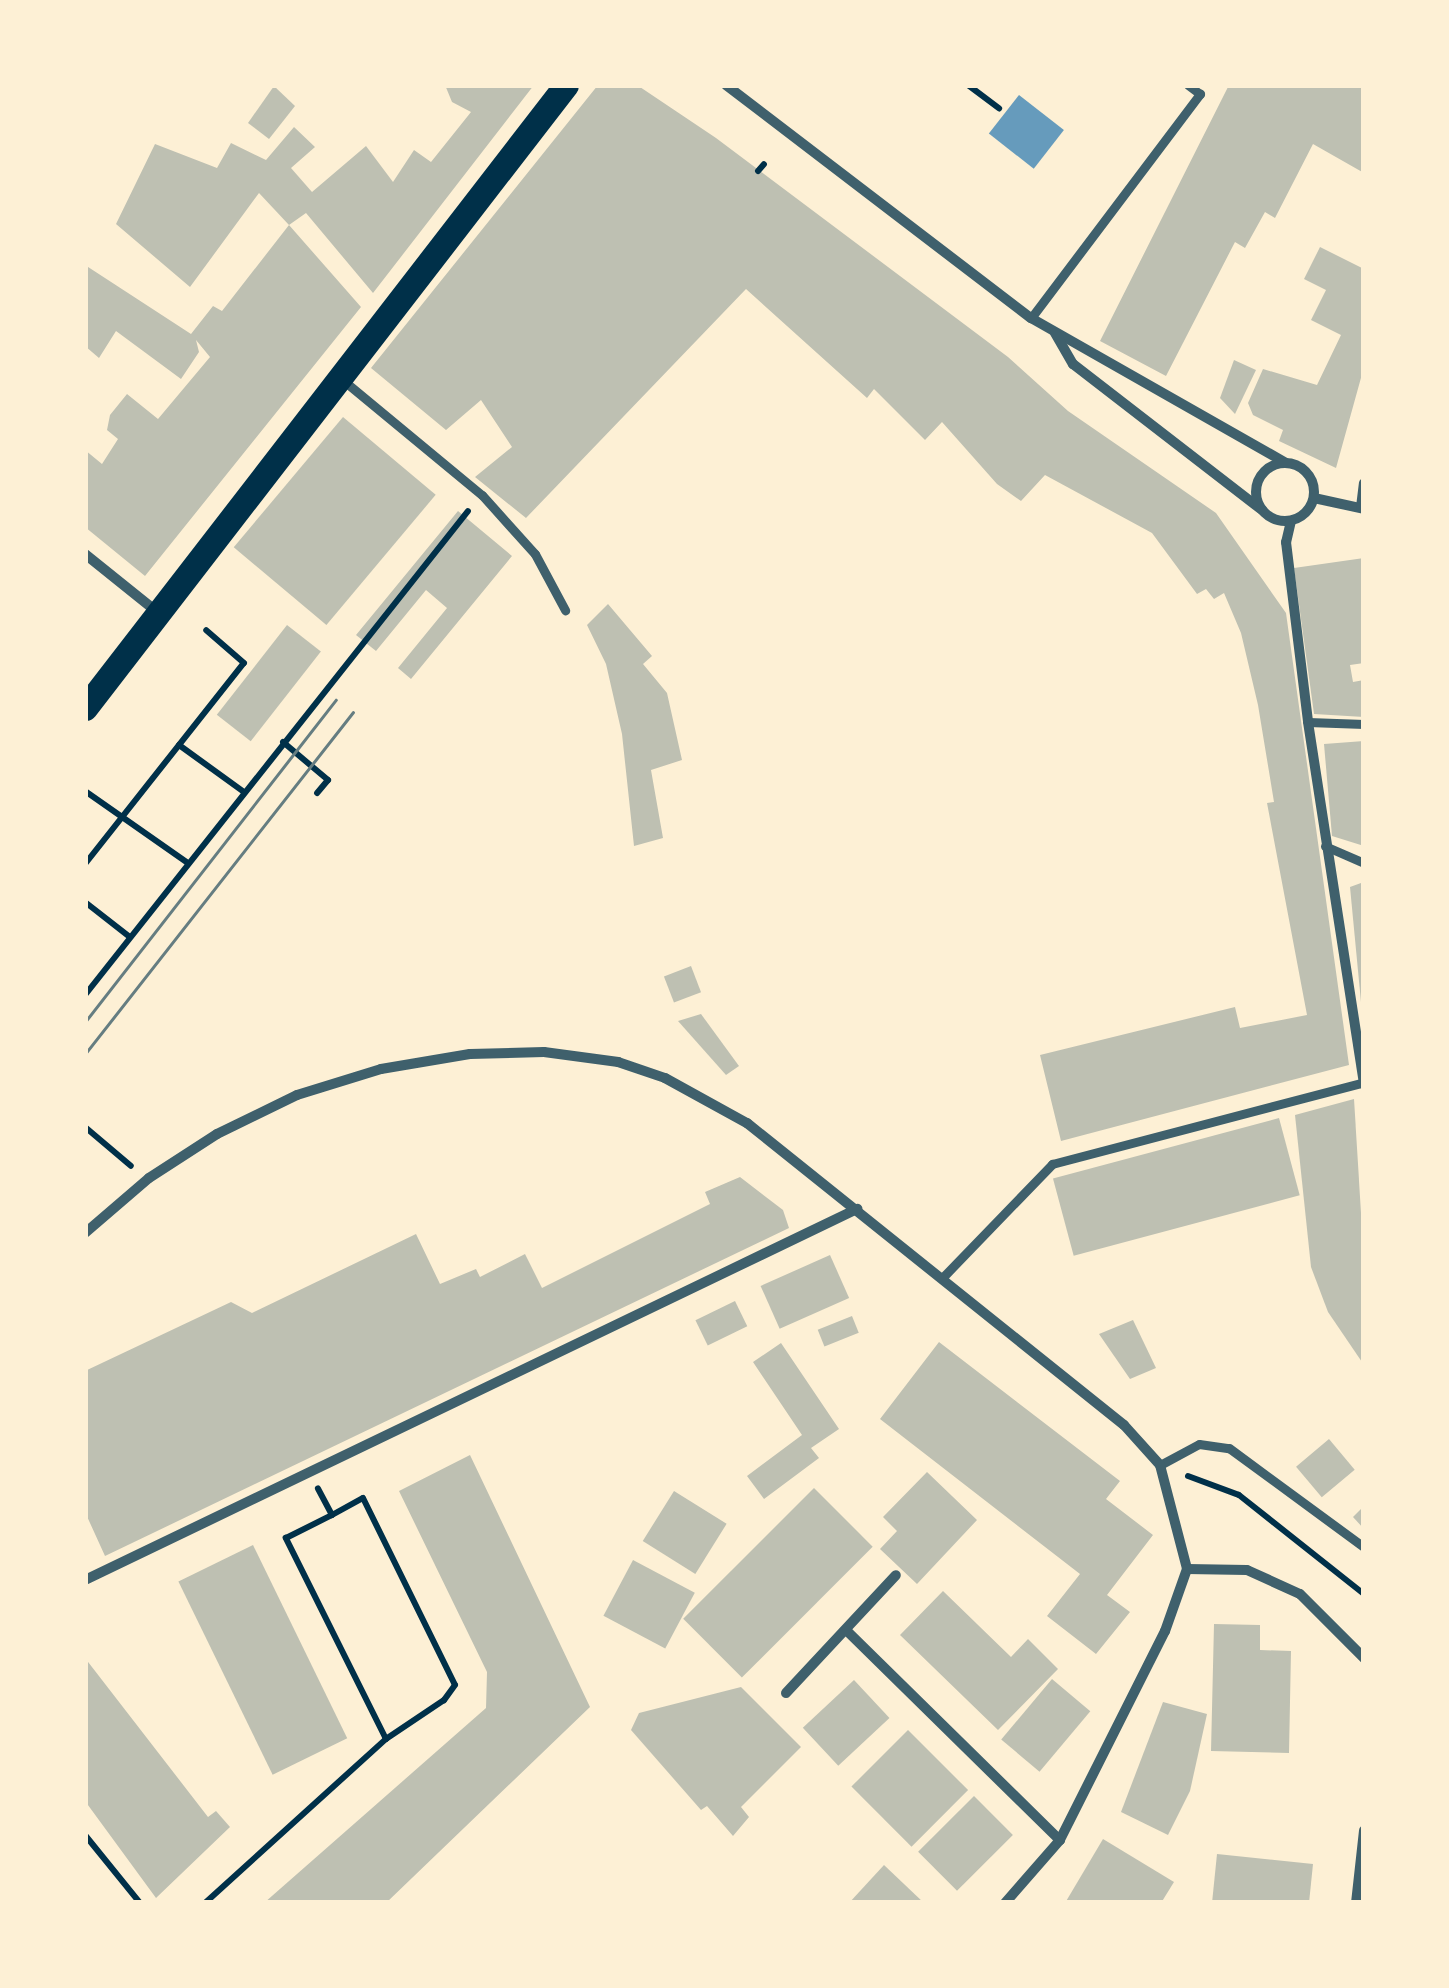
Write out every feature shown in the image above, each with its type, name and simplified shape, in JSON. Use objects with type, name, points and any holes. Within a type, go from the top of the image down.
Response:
[{"type":"main road","points":[[85,708],[156,611],[566,85]]},
{"type":"street","points":[[726,85],[1032,318],[1308,474],[1314,498],[1306,513],[1291,521],[1286,542],[1308,722],[1364,1083],[1052,1164],[944,1276]]},
{"type":"street","points":[[1188,85],[1200,94]]},
{"type":"street","points":[[1032,318],[1208,85]]},
{"type":"street","points":[[1054,332],[1074,364],[1262,510],[1291,521]]},
{"type":"street","points":[[341,378],[482,495],[535,554],[566,610]]},
{"type":"street","points":[[1262,510],[1256,493],[1261,475],[1286,462]]},
{"type":"street","points":[[1314,498],[1362,508],[1364,483]]},
{"type":"street","points":[[85,554],[156,611]]},
{"type":"street","points":[[1308,722],[1364,724]]},
{"type":"street","points":[[1326,846],[1364,863]]},
{"type":"street","points":[[85,1233],[149,1178],[216,1134],[331,1085],[470,1054],[544,1052],[618,1062],[665,1078],[746,1123],[944,1276],[1124,1425],[1160,1465],[1186,1569],[1165,1631],[1060,1840],[1005,1903]]},
{"type":"street","points":[[85,1580],[857,1210]]},
{"type":"street","points":[[1160,1465],[1199,1444],[1229,1448],[1364,1547]]},
{"type":"street","points":[[1186,1569],[1246,1570],[1300,1594],[1364,1658]]},
{"type":"street","points":[[786,1693],[896,1575]]},
{"type":"street","points":[[846,1630],[1060,1840]]},
{"type":"street","points":[[1356,1903],[1364,1830]]},
{"type":"path","points":[[968,85],[999,108]]},
{"type":"path","points":[[85,994],[482,495]]},
{"type":"path","points":[[85,864],[244,662],[206,630]]},
{"type":"path","points":[[283,742],[328,780],[317,793]]},
{"type":"path","points":[[179,744],[244,792]]},
{"type":"path","points":[[85,791],[188,863]]},
{"type":"path","points":[[85,902],[130,937]]},
{"type":"path","points":[[85,1127],[149,1178]]},
{"type":"path","points":[[1160,1465],[1239,1495],[1364,1594]]},
{"type":"path","points":[[308,1472],[332,1515]]},
{"type":"path","points":[[205,1903],[386,1739],[444,1700],[455,1684],[363,1498],[286,1538],[386,1739]]},
{"type":"path","points":[[85,1835],[140,1903]]},
{"type":"water","points":[[1019,95],[1064,130],[1034,169],[989,134]]},
{"type":"building","points":[[445,85],[534,85],[373,293],[306,213],[289,225],[259,193],[190,287],[116,224],[155,144],[217,168],[231,143],[266,160],[294,127],[315,147],[291,168],[312,192],[366,146],[393,182],[414,150],[431,162],[471,112],[452,102]]},
{"type":"building","points":[[598,85],[637,85],[716,138],[1008,357],[1068,411],[1216,513],[1286,613],[1349,1065],[1061,1141],[1040,1055],[1235,1007],[1240,1028],[1307,1015],[1267,803],[1274,802],[1258,705],[1241,633],[1224,593],[1214,599],[1206,589],[1197,594],[1152,533],[1045,475],[1021,501],[997,484],[942,422],[925,440],[874,389],[867,398],[746,289],[526,518],[475,477],[512,447],[481,400],[446,430],[371,368]]},
{"type":"building","points":[[1229,85],[1364,85],[1364,173],[1313,144],[1275,218],[1265,212],[1245,248],[1235,242],[1166,376],[1100,341]]},
{"type":"building","points":[[274,86],[295,106],[269,139],[248,123]]},
{"type":"building","points":[[289,225],[361,307],[145,576],[85,527],[85,450],[102,464],[118,439],[107,430],[110,415],[127,394],[158,419],[210,357],[196,340],[199,352],[181,379],[116,331],[99,358],[85,346],[85,265],[191,334],[213,306],[222,311]]},
{"type":"building","points":[[1320,247],[1364,269],[1364,367],[1336,468],[1279,441],[1283,430],[1253,415],[1248,403],[1263,369],[1317,385],[1341,335],[1311,320],[1326,290],[1304,279]]},
{"type":"building","points":[[1234,360],[1256,370],[1235,414],[1220,398]]},
{"type":"building","points":[[343,417],[436,495],[326,625],[234,547]]},
{"type":"building","points":[[458,511],[512,556],[411,679],[398,668],[447,608],[426,590],[376,651],[356,635]]},
{"type":"building","points":[[1364,558],[1364,663],[1350,665],[1353,682],[1364,680],[1364,717],[1314,714],[1294,568]]},
{"type":"building","points":[[608,604],[652,656],[643,664],[667,693],[682,760],[651,770],[663,838],[634,846],[622,734],[606,664],[587,625]]},
{"type":"building","points":[[287,625],[321,651],[251,741],[217,715]]},
{"type":"building","points":[[1364,741],[1364,846],[1332,836],[1324,744]]},
{"type":"building","points":[[1364,884],[1361,1002],[1350,887]]},
{"type":"building","points":[[691,966],[701,992],[674,1003],[664,976]]},
{"type":"building","points":[[701,1014],[739,1066],[726,1075],[678,1021]]},
{"type":"building","points":[[1354,1099],[1364,1262],[1364,1365],[1328,1312],[1311,1267],[1295,1115]]},
{"type":"building","points":[[1279,1118],[1300,1195],[1074,1256],[1053,1179]]},
{"type":"building","points":[[740,1177],[783,1210],[789,1228],[105,1556],[85,1512],[85,1371],[231,1302],[252,1313],[416,1234],[440,1284],[476,1269],[480,1277],[525,1254],[542,1288],[710,1204],[705,1192]]},
{"type":"building","points":[[830,1255],[849,1298],[780,1329],[761,1286]]},
{"type":"building","points":[[735,1301],[747,1326],[708,1345],[695,1320]]},
{"type":"building","points":[[852,1316],[859,1333],[824,1347],[818,1330]]},
{"type":"building","points":[[1133,1320],[1156,1368],[1130,1379],[1099,1334]]},
{"type":"building","points":[[939,1342],[1120,1481],[1106,1499],[1153,1535],[1107,1595],[1130,1612],[1096,1654],[1047,1616],[1080,1574],[880,1419]]},
{"type":"building","points":[[781,1343],[839,1429],[811,1448],[819,1458],[764,1499],[747,1476],[802,1435],[753,1362]]},
{"type":"building","points":[[1329,1439],[1355,1470],[1322,1497],[1296,1467]]},
{"type":"building","points":[[470,1455],[590,1707],[386,1903],[264,1903],[486,1708],[487,1672],[399,1491]]},
{"type":"building","points":[[927,1472],[977,1520],[917,1584],[880,1549],[897,1531],[883,1517]]},
{"type":"building","points":[[814,1488],[873,1547],[742,1678],[683,1619]]},
{"type":"building","points":[[674,1491],[727,1524],[695,1574],[643,1541]]},
{"type":"building","points":[[1364,1506],[1364,1529],[1353,1517]]},
{"type":"building","points":[[253,1545],[347,1738],[273,1775],[178,1581]]},
{"type":"building","points":[[633,1560],[695,1593],[665,1648],[603,1616]]},
{"type":"building","points":[[943,1591],[1011,1657],[1028,1639],[1058,1669],[998,1730],[900,1635]]},
{"type":"building","points":[[1214,1624],[1260,1625],[1260,1650],[1291,1651],[1289,1753],[1211,1751]]},
{"type":"building","points":[[85,1658],[208,1817],[216,1811],[230,1827],[156,1898],[85,1801]]},
{"type":"building","points":[[1052,1679],[1090,1711],[1040,1772],[1001,1740]]},
{"type":"building","points":[[854,1680],[889,1718],[838,1766],[803,1728]]},
{"type":"building","points":[[741,1687],[801,1747],[741,1807],[749,1817],[733,1836],[707,1806],[701,1810],[631,1730],[639,1713]]},
{"type":"building","points":[[1163,1702],[1207,1714],[1190,1791],[1168,1835],[1121,1812]]},
{"type":"building","points":[[908,1730],[968,1790],[912,1847],[851,1787]]},
{"type":"building","points":[[974,1796],[1013,1835],[957,1891],[918,1852]]},
{"type":"building","points":[[1103,1839],[1174,1882],[1161,1903],[1065,1903]]},
{"type":"building","points":[[1217,1854],[1313,1864],[1309,1903],[1212,1903]]},
{"type":"building","points":[[884,1865],[924,1903],[849,1903]]},
{"type":"tram line","points":[[85,1022],[336,700]]},
{"type":"tram line","points":[[85,1054],[353,712]]}]
